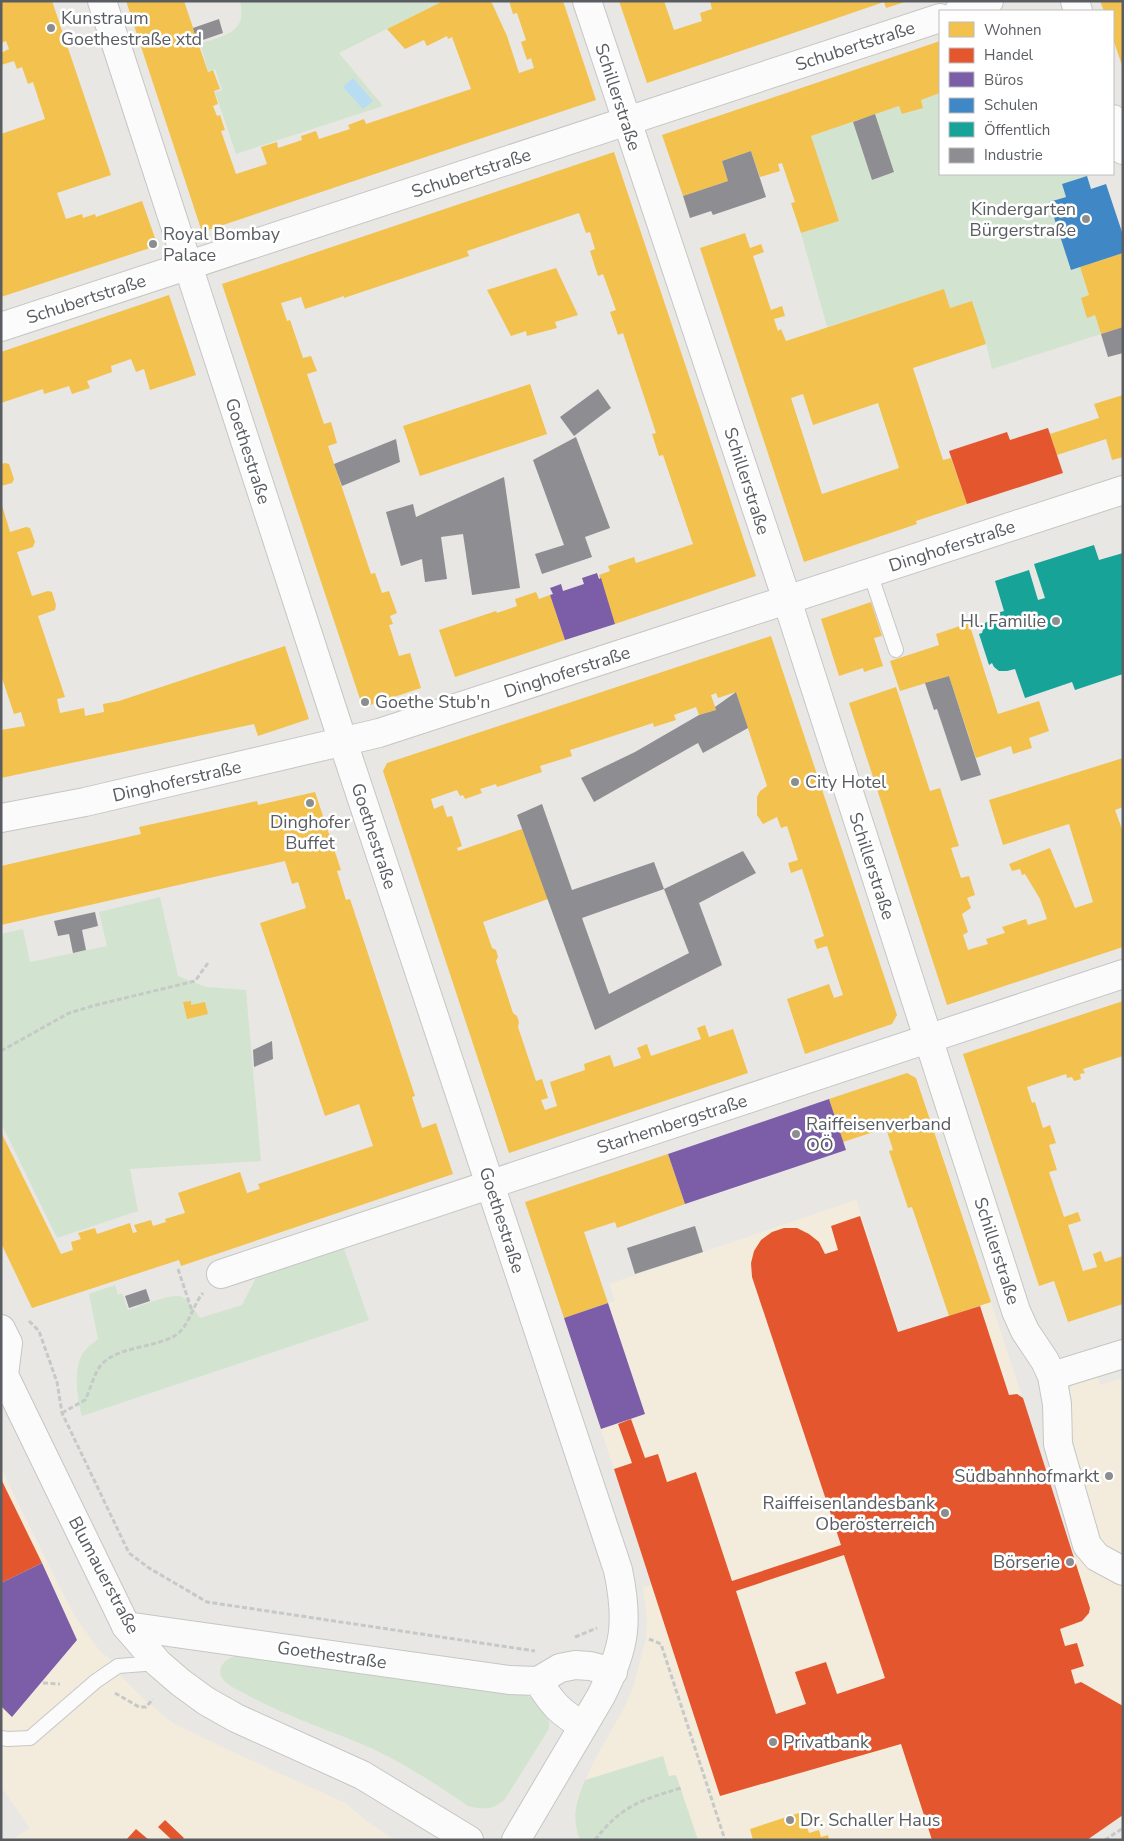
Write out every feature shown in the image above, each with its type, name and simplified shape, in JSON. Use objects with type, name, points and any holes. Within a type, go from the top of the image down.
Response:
[{"type":"street","name":"Goethestraße","points":[[102,1],[343,742],[618,1570],[625,1612],[624,1632],[613,1672],[516,1840]]},
{"type":"street","name":"Schillerstraße","points":[[587,1],[787,600],[1016,1311],[1025,1331],[1045,1361],[1052,1376],[1057,1404],[1058,1444],[1087,1545],[1097,1557],[1123,1571]]},
{"type":"street","points":[[962,10],[989,1]]},
{"type":"street","name":"Schubertstraße","points":[[1,327],[939,18]]},
{"type":"street","points":[[1114,123],[1123,150]]},
{"type":"street","name":"Dinghoferstraße","points":[[1,818],[85,802],[379,733],[1123,490]]},
{"type":"street","name":"Starhembergstraße","points":[[221,1274],[1123,974]]},
{"type":"street","name":"Blumauerstraße","points":[[1,1330],[8,1342],[2,1375],[126,1626],[158,1663],[206,1701],[236,1718],[362,1775],[469,1840]]},
{"type":"street","points":[[1052,1376],[1123,1354]]},
{"type":"street","name":"Goethestraße","points":[[126,1626],[509,1680],[546,1667],[590,1666],[613,1672]]},
{"type":"street","points":[[546,1667],[554,1705],[563,1714],[583,1726]]},
{"type":"lane","points":[[870,572],[896,650]]},
{"type":"lane","points":[[1,1738],[30,1738],[96,1681],[118,1666],[158,1663]]},
{"type":"path","points":[[1,1051],[69,1014],[96,1005],[195,981],[208,963]]},
{"type":"path","points":[[178,1269],[192,1312]]},
{"type":"path","points":[[62,1413],[85,1400],[95,1375],[102,1364],[112,1357],[174,1336],[184,1327],[201,1296],[221,1274]]},
{"type":"path","points":[[28,1321],[39,1331],[58,1382],[62,1413],[129,1553],[150,1568],[207,1602],[546,1667]]},
{"type":"path","points":[[572,1638],[602,1626]]},
{"type":"path","points":[[646,1638],[662,1644],[725,1840]]},
{"type":"path","points":[[146,1707],[153,1699]]},
{"type":"path","points":[[595,1840],[614,1818],[630,1807],[645,1798],[681,1788]]},
{"type":"path","points":[[1105,1840],[1123,1828]]},
{"type":"shaded area","points":[[856,1200],[899,1332],[991,1302],[1075,1559],[1084,1556],[1123,1584],[1123,1816],[1087,1840],[579,1840],[575,1822],[577,1798],[595,1759],[623,1710],[633,1688],[646,1638],[647,1618],[643,1587],[652,1585],[564,1318],[615,1301],[609,1284]]},
{"type":"shaded area","name":"Südbahnhofmarkt","points":[[1097,1373],[1100,1385],[1123,1378],[1123,1561],[1101,1542],[1069,1434],[1069,1395],[1071,1387],[1077,1379]]},
{"type":"shaded area","points":[[1,1468],[76,1618],[99,1650],[118,1666],[120,1675],[145,1700],[173,1723],[345,1803],[372,1825],[395,1840],[11,1840],[30,1828],[1,1787]]},
{"type":"green space","points":[[240,1],[442,1],[339,53],[383,106],[236,154],[215,92],[222,90],[215,69],[208,71],[200,43],[219,38],[236,28],[241,17]]},
{"type":"green space","points":[[939,93],[939,175],[1086,175],[1062,184],[1066,197],[1049,202],[1071,270],[1080,267],[1089,295],[1081,298],[1087,317],[1095,315],[1101,334],[992,369],[972,301],[950,308],[944,289],[827,327],[801,233],[839,221],[811,136],[853,122],[872,180],[894,172],[875,114],[899,106],[903,114],[923,108],[921,100]]},
{"type":"green space","points":[[160,897],[178,976],[206,987],[246,990],[261,1161],[130,1169],[138,1211],[57,1238],[1,1123],[1,934],[23,929],[30,962],[107,946],[99,912]]},
{"type":"green space","points":[[342,1243],[369,1320],[82,1416],[77,1393],[78,1366],[83,1353],[98,1339],[89,1294],[115,1285],[118,1295],[122,1293],[128,1310],[171,1296],[178,1296],[182,1297],[192,1306],[200,1318],[242,1305],[259,1272]]},
{"type":"green space","points":[[235,1656],[516,1692],[534,1699],[539,1704],[548,1717],[549,1729],[501,1803],[483,1808],[468,1806],[386,1755],[275,1709],[232,1687],[222,1678],[220,1671],[225,1661]]},
{"type":"green space","points":[[663,1756],[669,1776],[676,1775],[698,1840],[580,1840],[575,1817],[579,1795],[585,1780]]},
{"type":"water","points":[[353,78],[373,101],[363,109],[343,87]]},
{"type":"building: Wohnen","points":[[1,1],[52,1],[111,175],[57,193],[66,219],[82,214],[83,218],[95,214],[96,217],[142,201],[156,241],[150,248],[1,297],[1,134],[45,119],[33,82],[28,84],[22,67],[17,69],[14,61],[1,65],[1,53],[9,49],[6,41],[1,43]]},
{"type":"building: Wohnen","points":[[126,1],[184,1],[208,72],[213,70],[220,89],[214,91],[218,104],[213,106],[217,116],[220,115],[225,130],[221,131],[236,174],[267,164],[261,147],[277,142],[278,148],[302,140],[301,136],[316,131],[319,139],[350,129],[348,125],[364,119],[366,124],[471,89],[452,37],[448,39],[447,36],[427,46],[424,40],[405,49],[387,29],[443,1],[491,1],[507,36],[519,73],[534,68],[531,58],[527,60],[521,42],[526,40],[517,13],[513,14],[509,1],[563,1],[596,100],[202,232]]},
{"type":"building: Wohnen","points":[[619,1],[664,1],[674,30],[702,21],[700,13],[712,9],[710,1],[905,2],[886,8],[884,2],[647,83]]},
{"type":"building: Wohnen","points":[[1100,1],[1123,1],[1123,68],[1114,42],[1114,10],[1104,10]]},
{"type":"building: Wohnen","points":[[939,41],[939,93],[921,100],[923,108],[902,114],[899,106],[811,136],[839,221],[801,233],[791,203],[795,202],[782,163],[778,164],[780,171],[760,177],[751,151],[722,161],[728,181],[683,196],[662,135]]},
{"type":"building: Wohnen","points":[[614,152],[756,576],[615,624],[599,575],[610,571],[608,566],[634,557],[636,563],[693,544],[663,455],[659,456],[652,434],[656,433],[623,333],[618,335],[610,312],[616,310],[603,274],[598,276],[590,251],[595,249],[590,232],[586,233],[579,213],[467,251],[469,256],[344,298],[344,296],[305,309],[301,297],[281,303],[287,321],[290,320],[303,358],[311,356],[317,371],[307,374],[324,424],[331,422],[337,443],[328,446],[371,574],[375,573],[382,593],[389,591],[397,613],[390,616],[393,624],[389,625],[399,656],[410,653],[421,688],[370,705],[360,699],[222,284]]},
{"type":"building: Wohnen","points":[[745,233],[750,248],[761,244],[764,252],[753,256],[771,310],[782,306],[785,316],[774,319],[778,331],[781,329],[786,341],[944,289],[950,308],[972,301],[986,344],[913,368],[943,460],[951,458],[967,504],[916,521],[917,524],[804,562],[700,248]],"holes":[[[803,394],[813,425],[878,403],[899,468],[822,494],[791,398]]]},
{"type":"building: Wohnen","points":[[1123,253],[1123,327],[1101,334],[1095,315],[1087,318],[1081,298],[1089,295],[1080,267]]},
{"type":"building: Wohnen","points":[[556,268],[578,315],[555,322],[557,328],[527,336],[526,331],[511,336],[487,290]]},
{"type":"building: Wohnen","points":[[169,295],[196,375],[150,390],[144,369],[136,372],[131,359],[111,366],[112,372],[87,381],[90,388],[72,394],[69,386],[44,394],[43,389],[1,403],[1,352]]},
{"type":"building: Wohnen","points":[[530,384],[547,434],[420,476],[403,426]]},
{"type":"building: Wohnen","points":[[1123,395],[1123,457],[1112,460],[1106,439],[1057,455],[1050,434],[1099,418],[1094,404]]},
{"type":"building: Wohnen","points":[[1,464],[9,464],[14,479],[12,483],[1,486]]},
{"type":"building: Wohnen","points":[[2,505],[10,532],[26,527],[30,528],[35,542],[33,547],[17,552],[32,596],[48,591],[52,592],[56,605],[55,610],[38,616],[65,697],[57,699],[60,713],[84,708],[85,716],[104,712],[103,704],[119,701],[285,646],[309,719],[258,736],[254,724],[1,778],[1,730],[25,726],[21,712],[14,714],[1,675]]},
{"type":"building: Wohnen","points":[[536,592],[539,599],[550,595],[565,640],[455,677],[439,630],[517,606],[515,599]]},
{"type":"building: Wohnen","points":[[871,602],[882,636],[874,638],[883,666],[864,672],[863,668],[839,676],[821,619]]},
{"type":"building: Wohnen","points":[[969,623],[998,714],[1039,701],[1049,731],[1029,738],[1032,748],[1013,754],[1011,746],[976,758],[949,676],[900,691],[890,661],[939,645],[936,634]]},
{"type":"building: Wohnen","points":[[771,636],[897,1015],[892,1024],[805,1054],[787,999],[829,984],[834,998],[843,995],[827,946],[817,949],[814,940],[824,936],[802,869],[791,873],[788,863],[798,860],[787,826],[781,828],[777,817],[763,824],[757,815],[757,797],[760,791],[767,786],[736,692],[718,698],[716,693],[711,695],[716,710],[699,715],[696,707],[674,715],[676,720],[654,727],[653,723],[570,750],[572,756],[540,766],[542,772],[497,787],[496,784],[480,789],[482,793],[465,799],[463,795],[460,796],[457,790],[431,799],[434,809],[443,805],[447,817],[452,816],[462,846],[457,848],[458,851],[522,829],[548,899],[483,922],[492,948],[496,950],[498,957],[496,961],[513,1013],[517,1016],[519,1022],[518,1027],[536,1081],[542,1079],[548,1098],[541,1100],[545,1110],[557,1106],[550,1082],[585,1070],[584,1064],[610,1055],[614,1067],[641,1058],[637,1048],[647,1044],[651,1056],[701,1039],[697,1028],[705,1025],[709,1037],[733,1029],[748,1073],[509,1153],[383,771],[387,763]]},
{"type":"building: Wohnen","points":[[896,687],[930,791],[940,788],[959,846],[951,848],[961,878],[969,876],[975,895],[967,898],[971,908],[962,914],[968,932],[963,935],[968,950],[988,944],[986,939],[1005,933],[1002,927],[1026,919],[1028,925],[1047,919],[1040,899],[1025,874],[1022,875],[1020,869],[1012,871],[1009,864],[1050,848],[1075,908],[1093,902],[1069,824],[1003,845],[989,800],[1123,758],[1123,807],[1115,810],[1123,832],[1123,947],[947,1005],[849,703]]},
{"type":"building: Wohnen","points":[[315,792],[341,870],[337,871],[346,900],[350,899],[415,1096],[412,1097],[422,1128],[436,1123],[453,1174],[181,1266],[179,1260],[32,1308],[1,1243],[1,1132],[61,1254],[73,1250],[71,1242],[81,1239],[78,1233],[95,1228],[97,1234],[130,1223],[133,1233],[137,1232],[134,1225],[151,1220],[153,1226],[166,1222],[165,1219],[185,1213],[178,1193],[240,1172],[247,1193],[260,1189],[258,1184],[373,1146],[359,1104],[325,1116],[260,923],[306,908],[298,882],[292,884],[285,861],[1,925],[1,866],[141,834],[139,827],[257,801],[258,805]]},
{"type":"building: Wohnen","points":[[191,1001],[191,1005],[205,1002],[208,1014],[187,1019],[183,1002]]},
{"type":"building: Wohnen","points":[[1123,1001],[1123,1056],[1083,1069],[1085,1073],[1080,1074],[1081,1079],[1074,1081],[1072,1077],[1067,1078],[1066,1074],[1027,1087],[1032,1103],[1035,1102],[1043,1128],[1050,1125],[1056,1143],[1049,1145],[1057,1170],[1049,1172],[1064,1217],[1078,1212],[1081,1221],[1068,1225],[1083,1271],[1097,1267],[1093,1254],[1101,1251],[1105,1262],[1123,1256],[1123,1304],[1068,1322],[1054,1281],[1039,1286],[963,1054]]},
{"type":"building: Wohnen","points":[[907,1073],[916,1078],[991,1302],[949,1316],[912,1207],[908,1208],[889,1151],[893,1150],[886,1128],[843,1142],[829,1099]]},
{"type":"building: Wohnen","points":[[668,1154],[685,1204],[617,1228],[615,1222],[584,1232],[608,1303],[564,1318],[525,1202]]},
{"type":"building: Wohnen","name":"Dr. Schaller Haus","points":[[802,1812],[809,1833],[819,1830],[821,1837],[828,1835],[829,1840],[753,1840],[750,1829]]},
{"type":"building: Handel","points":[[1048,428],[1063,473],[967,504],[949,451],[1007,432],[1010,440]]},
{"type":"building: Handel","name":"Raiffeisenlandesbank Oberösterreich","points":[[860,1216],[898,1332],[980,1306],[1009,1395],[1017,1394],[1023,1398],[1090,1608],[1089,1613],[1082,1621],[1060,1629],[1065,1646],[1077,1643],[1084,1666],[1071,1670],[1075,1684],[1081,1682],[1123,1706],[1123,1815],[1087,1840],[932,1840],[901,1744],[720,1796],[614,1469],[632,1463],[618,1424],[631,1419],[645,1458],[658,1454],[667,1482],[696,1472],[732,1581],[841,1545],[752,1277],[751,1263],[754,1251],[761,1240],[772,1232],[784,1228],[797,1228],[809,1234],[819,1242],[825,1254],[838,1250],[831,1226]],"holes":[[[844,1555],[885,1678],[837,1694],[826,1662],[795,1672],[806,1704],[776,1714],[736,1591]]]},
{"type":"building: Handel","points":[[1,1479],[42,1563],[1,1583]]},
{"type":"building: Handel","points":[[165,1820],[184,1838],[182,1840],[172,1840],[158,1827]]},
{"type":"building: Handel","points":[[136,1829],[149,1840],[126,1840]]},
{"type":"building: Büros","points":[[597,573],[599,579],[601,578],[615,624],[565,640],[550,595],[553,594],[550,588],[561,584],[563,591],[584,584],[582,578]]},
{"type":"building: Büros","points":[[829,1099],[846,1150],[685,1204],[668,1154]]},
{"type":"building: Büros","points":[[608,1303],[645,1414],[601,1429],[564,1318]]},
{"type":"building: Büros","points":[[42,1563],[77,1640],[12,1717],[1,1706],[1,1583]]},
{"type":"building: Schulen","name":"Kindergarten Bürgerstraße","points":[[1087,176],[1091,189],[1106,184],[1123,235],[1123,253],[1071,270],[1049,202],[1066,197],[1062,184]]},
{"type":"building: Öffentlich","name":"Hl. Familie","points":[[1094,545],[1099,560],[1123,553],[1123,674],[1075,690],[1072,682],[1025,698],[1015,669],[999,671],[992,663],[989,665],[979,634],[982,633],[985,623],[998,616],[997,613],[1004,611],[995,581],[1029,570],[1038,600],[1045,598],[1034,564]]},
{"type":"building: Industrie","points":[[219,19],[223,33],[197,42],[193,28]]},
{"type":"building: Industrie","points":[[875,114],[894,172],[872,180],[853,122]]},
{"type":"building: Industrie","points":[[751,151],[766,197],[713,215],[711,211],[690,218],[683,196],[728,181],[722,161]]},
{"type":"building: Industrie","points":[[1123,327],[1123,353],[1108,357],[1101,334]]},
{"type":"building: Industrie","points":[[598,389],[611,408],[574,436],[560,417]]},
{"type":"building: Industrie","points":[[576,437],[610,528],[585,537],[592,557],[542,574],[535,554],[564,545],[533,460]]},
{"type":"building: Industrie","points":[[396,439],[400,462],[342,486],[334,464]]},
{"type":"building: Industrie","points":[[504,477],[520,588],[472,595],[463,534],[441,537],[447,579],[425,582],[422,559],[401,566],[386,512],[413,504],[416,517]]},
{"type":"building: Industrie","points":[[949,676],[981,775],[961,781],[937,709],[934,710],[925,683]]},
{"type":"building: Industrie","points":[[736,692],[748,728],[703,753],[698,743],[594,802],[581,778],[635,752],[699,715],[716,710],[715,707]]},
{"type":"building: Industrie","points":[[542,804],[572,890],[654,862],[664,889],[743,851],[756,873],[699,903],[722,965],[595,1030],[517,815]],"holes":[[[664,889],[689,953],[609,994],[582,918]]]},
{"type":"building: Industrie","points":[[95,912],[98,926],[82,930],[86,950],[73,953],[69,934],[58,936],[54,921]]},
{"type":"building: Industrie","points":[[272,1041],[273,1059],[254,1067],[253,1050]]},
{"type":"building: Industrie","points":[[695,1226],[703,1252],[635,1274],[627,1248]]},
{"type":"building: Industrie","points":[[146,1289],[150,1301],[129,1308],[125,1296]]},
{"type":"place","name":"Kunstraum Goethestraße xtd","points":[[51,28]]},
{"type":"place","name":"Kindergarten Bürgerstraße","points":[[1086,219]]},
{"type":"place","name":"Royal Bombay Palace","points":[[153,244]]},
{"type":"place","name":"Hl. Familie","points":[[1056,621]]},
{"type":"place","name":"Goethe Stub'n","points":[[365,702]]},
{"type":"place","name":"City Hotel","points":[[795,782]]},
{"type":"place","name":"Dinghofer Buffet","points":[[310,803]]},
{"type":"place","name":"Raiffeisenverband OÖ","points":[[796,1134]]},
{"type":"place","name":"Südbahnhofmarkt","points":[[1109,1476]]},
{"type":"place","name":"Raiffeisenlandesbank Oberösterreich","points":[[945,1513]]},
{"type":"place","name":"Börserie","points":[[1070,1562]]},
{"type":"place","name":"Privatbank","points":[[773,1742]]},
{"type":"place","name":"Dr. Schaller Haus","points":[[790,1820]]}]
